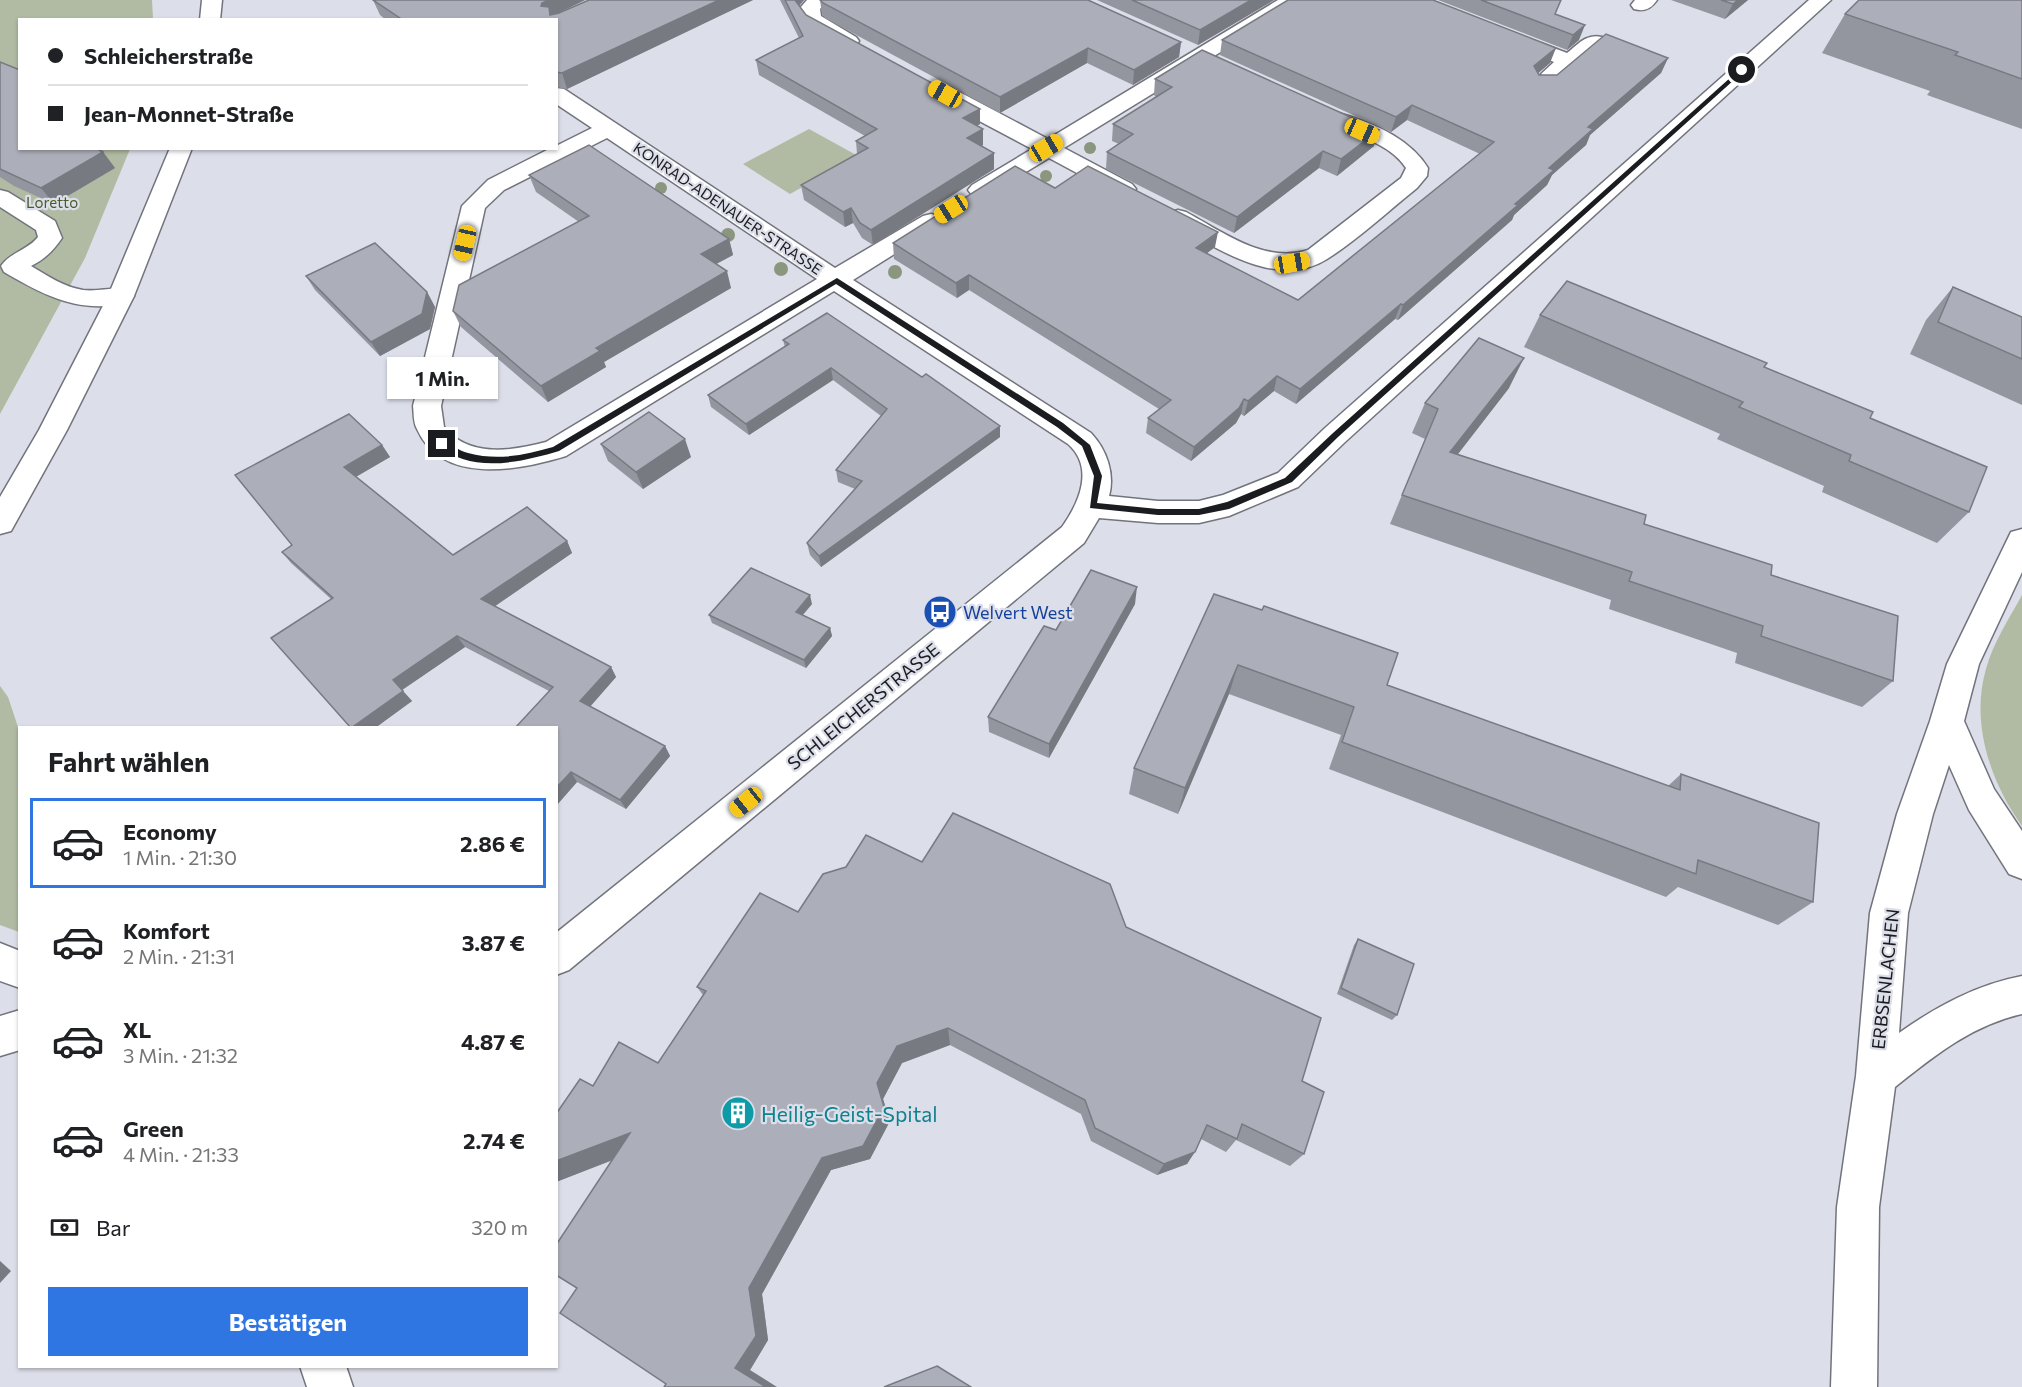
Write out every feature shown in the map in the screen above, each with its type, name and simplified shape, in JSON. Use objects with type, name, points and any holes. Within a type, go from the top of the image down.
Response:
[{"type":"street","points":[[210,18],[212,0]]},
{"type":"street","points":[[818,0],[810,8],[811,19],[866,51]]},
{"type":"street","points":[[608,129],[496,185],[474,206],[427,406],[430,427],[442,444],[464,456],[493,461],[525,458],[556,449],[837,281],[1046,148],[1292,0]]},
{"type":"street","points":[[1093,506],[1158,512],[1199,512],[1229,505],[1288,480],[1335,435],[1821,0]]},
{"type":"street","points":[[1492,30],[1569,61]]},
{"type":"street","points":[[1541,83],[1595,41]]},
{"type":"street","points":[[925,83],[1261,259],[1292,263],[1317,255],[1415,176],[1416,168],[1407,153],[1317,111]]},
{"type":"street","name":"KONRAD-ADENAUER-STRASSE","points":[[558,95],[837,281],[1060,425],[1085,445],[1098,476],[1093,506]]},
{"type":"street","points":[[0,523],[53,430],[121,296],[180,150]]},
{"type":"street","points":[[0,197],[47,226],[50,238],[39,252],[13,266],[50,288],[83,298],[121,296]]},
{"type":"street","name":"SCHLEICHERSTRASSE","points":[[558,955],[1073,536],[1093,506]]},
{"type":"street","name":"ERBSENLACHEN","points":[[1876,1076],[1888,913],[1915,814],[1947,721],[1963,664],[2022,540]]},
{"type":"street","points":[[1947,721],[1981,799],[2022,862]]},
{"type":"street","points":[[0,962],[18,969]]},
{"type":"street","name":"ERBSENLACHEN","points":[[1876,1076],[1941,1026],[2001,999],[2022,995]]},
{"type":"street","points":[[0,1020],[18,1018]]},
{"type":"street","points":[[0,1036],[18,1031]]},
{"type":"street","points":[[1854,1387],[1858,1207],[1876,1076]]},
{"type":"street","points":[[324,1368],[330,1387]]},
{"type":"green space","name":"Loretto","points":[[0,0],[152,0],[153,18],[18,18],[18,150],[130,150],[85,258],[0,414]]},
{"type":"green space","points":[[809,129],[858,156],[790,194],[743,164]]},
{"type":"green space","points":[[2022,595],[2022,826],[2001,791],[1993,772],[1986,752],[1981,710],[1982,689],[1989,659]]},
{"type":"green space","points":[[0,686],[8,697],[18,727],[18,932],[0,925]]},
{"type":"building","points":[[373,0],[549,0],[541,6],[549,7],[550,15],[589,0],[719,0],[562,73],[558,72],[558,18],[400,18]]},
{"type":"building","points":[[785,0],[795,0],[806,15],[980,109],[963,118],[983,129],[967,138],[994,153],[871,230],[860,223],[851,208],[843,212],[801,185],[868,148],[856,141],[877,129],[756,60],[803,36]]},
{"type":"building","points":[[820,0],[1088,0],[1181,42],[1134,70],[1088,48],[1000,97]]},
{"type":"building","points":[[1132,0],[1251,0],[1200,30]]},
{"type":"building","points":[[1288,0],[1433,0],[1556,48],[1534,66],[1539,75],[1557,75],[1606,34],[1668,58],[1588,127],[1593,129],[1549,168],[1554,170],[1515,204],[1518,205],[1403,305],[1401,304],[1300,389],[1277,376],[1248,401],[1244,399],[1239,408],[1194,447],[1148,418],[1171,400],[969,275],[956,283],[893,243],[1015,166],[1055,188],[1088,166],[1218,232],[1196,248],[1298,300],[1494,142],[1412,105],[1396,117],[1222,40]]},
{"type":"building","points":[[1481,0],[1561,0],[1555,14],[1585,25],[1573,35]]},
{"type":"building","points":[[1721,0],[1738,0],[1733,4]]},
{"type":"building","points":[[1859,0],[2022,0],[2022,79],[1955,55],[1958,52],[1845,14]]},
{"type":"building","points":[[1202,50],[1379,130],[1341,159],[1323,151],[1237,217],[1107,152],[1133,134],[1113,124],[1172,87],[1155,79]]},
{"type":"building","points":[[0,62],[18,69],[18,150],[100,150],[103,152],[41,188],[0,169]]},
{"type":"building","points":[[589,145],[729,239],[701,254],[727,271],[596,348],[600,351],[541,386],[453,311],[459,285],[589,216],[529,175]]},
{"type":"building","points":[[375,243],[427,292],[422,314],[371,342],[306,276]]},
{"type":"building","points":[[1567,281],[1767,363],[1764,367],[1873,412],[1870,418],[1987,467],[1969,512],[1849,461],[1851,455],[1739,407],[1743,402],[1540,315]]},
{"type":"building","points":[[1953,287],[2022,317],[2022,359],[1938,322]]},
{"type":"building","points":[[827,313],[922,377],[926,374],[1000,426],[819,556],[807,543],[862,481],[836,470],[887,409],[831,368],[746,424],[708,395],[789,344],[783,340]]},
{"type":"building","points":[[1479,338],[1524,358],[1450,452],[1646,515],[1644,524],[1772,565],[1771,575],[1898,616],[1893,681],[1761,636],[1763,626],[1629,581],[1632,572],[1402,495],[1438,409],[1425,403]]},
{"type":"building","points":[[649,412],[685,439],[636,472],[601,444]]},
{"type":"building","points":[[349,414],[382,445],[344,467],[453,555],[527,507],[567,541],[481,599],[611,667],[580,701],[665,746],[620,800],[571,772],[558,786],[558,726],[517,726],[553,687],[457,636],[393,680],[403,691],[354,726],[349,726],[271,638],[333,598],[282,552],[292,545],[235,475]]},
{"type":"building","points":[[751,568],[810,595],[796,612],[830,628],[804,660],[709,615]]},
{"type":"building","points":[[1091,570],[1137,587],[1049,744],[988,717],[1044,626],[1056,630]]},
{"type":"building","points":[[1214,594],[1262,610],[1264,606],[1398,653],[1387,685],[1680,790],[1681,774],[1819,823],[1813,902],[1698,860],[1696,874],[1342,742],[1354,707],[1238,665],[1185,788],[1134,768]]},
{"type":"building","name":"Heilig-Geist-Spital","points":[[953,813],[1110,884],[1126,927],[1321,1018],[1302,1081],[1324,1092],[1304,1154],[1242,1124],[1237,1139],[1207,1125],[1195,1152],[1164,1164],[1095,1128],[1085,1100],[948,1028],[897,1046],[877,1083],[884,1107],[863,1146],[822,1158],[749,1288],[756,1336],[735,1368],[766,1387],[664,1387],[666,1384],[560,1313],[577,1288],[558,1276],[558,1242],[630,1133],[558,1160],[558,1111],[580,1079],[593,1086],[619,1042],[658,1063],[706,991],[697,987],[760,893],[798,912],[823,874],[846,867],[866,835],[922,862]]},
{"type":"building","points":[[1358,939],[1414,964],[1397,1015],[1341,988]]},
{"type":"building","points":[[937,1366],[971,1387],[884,1387]]},
{"type":"place","name":"Welvert West","points":[[940,612]]},
{"type":"place","name":"Heilig-Geist-Spital","points":[[738,1113]]},
{"type":"route","points":[[442,444],[464,456],[493,461],[525,458],[556,449],[837,281],[1060,425],[1085,445],[1098,476],[1093,506],[1158,512],[1199,512],[1229,505],[1288,480],[1335,435],[1742,70]]}]
